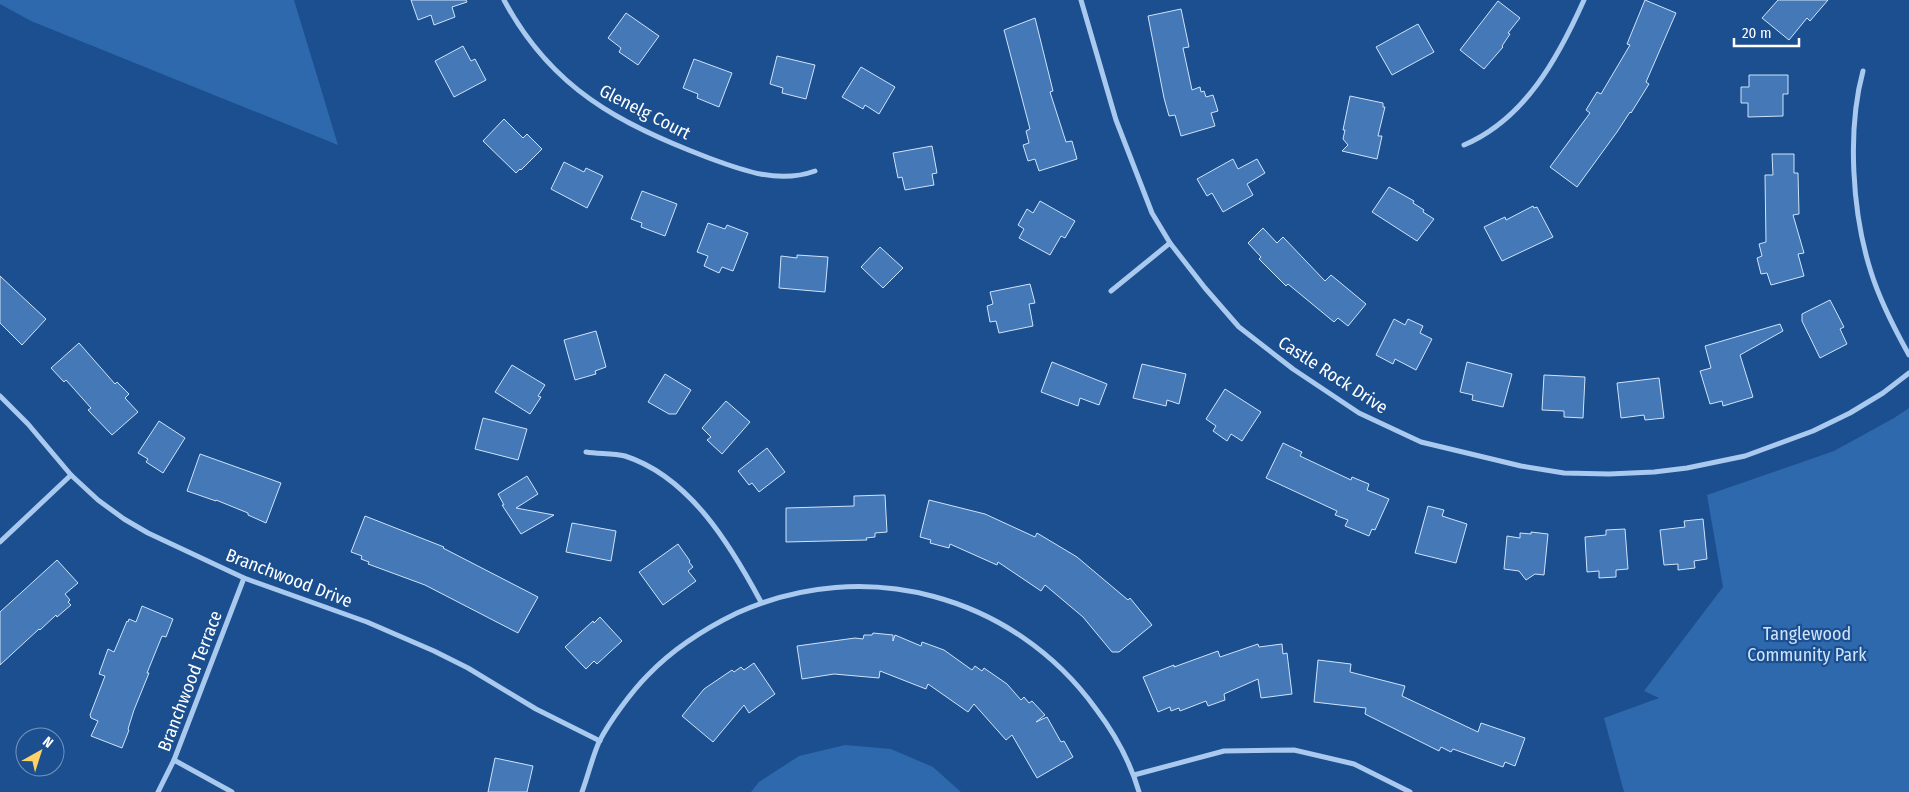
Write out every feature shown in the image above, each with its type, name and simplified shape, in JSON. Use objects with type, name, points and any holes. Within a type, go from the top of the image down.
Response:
[{"type":"street","name":"Glenelg Court","points":[[504,0],[514,18],[549,64],[608,113],[673,144],[744,171],[767,176],[802,176],[816,171]]},
{"type":"street","name":"Castle Rock Drive","points":[[1081,0],[1116,120],[1152,212],[1170,243],[1205,288],[1239,326],[1292,369],[1359,413],[1421,442],[1521,466],[1564,473],[1654,472],[1745,456],[1813,431],[1850,413],[1883,393],[1909,373]]},
{"type":"street","points":[[1464,145],[1483,137],[1502,124],[1517,110],[1540,81],[1568,33],[1584,0]]},
{"type":"street","points":[[1863,71],[1858,92],[1854,128],[1854,175],[1862,230],[1870,270],[1884,306],[1909,355]]},
{"type":"street","points":[[1111,291],[1170,243]]},
{"type":"street","name":"Branchwood Drive","points":[[0,396],[28,424],[71,475],[98,500],[124,519],[156,537],[244,578],[367,622],[434,651],[468,668],[536,710],[600,741]]},
{"type":"street","points":[[586,452],[624,456],[659,472],[674,484],[716,528],[746,574],[761,602]]},
{"type":"street","points":[[0,542],[71,475]]},
{"type":"street","name":"Branchwood Terrace","points":[[158,792],[174,760],[244,578]]},
{"type":"street","points":[[582,792],[600,741],[629,696],[668,656],[689,640],[716,623],[761,602],[821,589],[858,586],[897,589],[952,601],[994,619],[1030,641],[1054,660],[1080,685],[1113,731],[1134,774],[1139,792]]},
{"type":"street","points":[[1134,774],[1224,751],[1294,750],[1354,764],[1410,792]]},
{"type":"street","points":[[174,760],[232,792]]},
{"type":"green space","points":[[0,0],[294,0],[338,145],[31,21],[0,4]]},
{"type":"green space","name":"Tanglewood Community Park","points":[[1909,408],[1909,792],[1624,792],[1604,718],[1659,698],[1644,691],[1723,587],[1707,495],[1834,451]]},
{"type":"green space","points":[[845,745],[891,749],[933,767],[961,792],[751,792],[759,782],[799,756]]},
{"type":"building","points":[[411,0],[466,0],[467,2],[452,7],[455,17],[434,25],[431,15],[418,20]]},
{"type":"building","points":[[1645,0],[1676,13],[1646,82],[1649,84],[1631,113],[1577,187],[1550,167],[1590,113],[1586,110],[1597,92],[1601,94],[1630,45],[1627,44]]},
{"type":"building","points":[[1778,0],[1828,0],[1810,21],[1807,18],[1789,40],[1762,18]]},
{"type":"building","points":[[1498,1],[1520,18],[1508,33],[1510,34],[1503,47],[1484,69],[1460,50]]},
{"type":"building","points":[[1181,9],[1189,47],[1183,48],[1192,90],[1200,87],[1201,92],[1204,91],[1206,97],[1213,95],[1218,111],[1211,113],[1215,126],[1181,136],[1175,115],[1169,116],[1164,98],[1148,16]]},
{"type":"building","points":[[626,13],[659,36],[638,65],[619,52],[621,48],[608,38]]},
{"type":"building","points":[[1035,18],[1053,91],[1050,92],[1066,142],[1072,141],[1077,159],[1039,171],[1035,159],[1028,161],[1023,145],[1029,143],[1026,131],[1030,129],[1004,30]]},
{"type":"building","points":[[1418,24],[1434,52],[1392,75],[1376,47]]},
{"type":"building","points":[[463,46],[471,61],[475,59],[486,80],[454,97],[435,61]]},
{"type":"building","points":[[777,56],[815,65],[806,99],[782,93],[783,88],[770,84]]},
{"type":"building","points":[[694,59],[732,73],[719,107],[697,98],[698,94],[683,88]]},
{"type":"building","points":[[861,67],[895,87],[879,114],[865,105],[863,109],[842,97]]},
{"type":"building","points":[[1749,75],[1788,75],[1788,94],[1783,94],[1783,116],[1748,117],[1748,103],[1741,103],[1741,87],[1749,87]]},
{"type":"building","points":[[1350,96],[1383,103],[1383,107],[1385,107],[1378,136],[1382,136],[1377,159],[1342,151],[1348,145],[1343,139],[1345,130],[1343,130]]},
{"type":"building","points":[[504,119],[523,138],[527,134],[542,149],[516,173],[483,141]]},
{"type":"building","points":[[932,146],[937,173],[932,174],[934,185],[905,190],[902,177],[898,178],[893,153]]},
{"type":"building","points":[[1772,154],[1794,154],[1794,173],[1798,173],[1799,214],[1793,215],[1804,253],[1798,254],[1804,276],[1771,285],[1767,273],[1761,274],[1757,258],[1762,256],[1759,244],[1766,242],[1765,175],[1773,175]]},
{"type":"building","points":[[1233,159],[1238,169],[1257,159],[1265,173],[1247,184],[1253,195],[1223,212],[1212,193],[1207,196],[1197,179]]},
{"type":"building","points":[[564,162],[584,172],[586,168],[603,176],[587,208],[551,189]]},
{"type":"building","points":[[1389,187],[1414,201],[1413,203],[1424,210],[1423,212],[1434,219],[1417,241],[1372,212]]},
{"type":"building","points":[[642,191],[677,204],[665,236],[641,227],[642,223],[631,219]]},
{"type":"building","points":[[1040,201],[1075,221],[1065,238],[1061,236],[1050,255],[1019,238],[1024,229],[1018,225],[1027,209],[1033,213]]},
{"type":"building","points":[[1533,206],[1534,208],[1537,207],[1553,237],[1502,261],[1484,227],[1505,217],[1506,220]]},
{"type":"building","points":[[708,223],[725,229],[727,225],[748,233],[733,271],[722,267],[719,273],[704,266],[708,256],[697,252]]},
{"type":"building","points":[[1263,228],[1277,243],[1283,237],[1325,281],[1331,275],[1366,304],[1348,326],[1338,318],[1334,322],[1288,284],[1286,286],[1259,259],[1261,257],[1248,243]]},
{"type":"building","points":[[880,247],[903,268],[883,288],[861,267]]},
{"type":"building","points":[[797,255],[828,257],[825,292],[779,288],[781,256],[797,258]]},
{"type":"building","points":[[0,276],[46,319],[22,345],[0,323]]},
{"type":"building","points":[[1030,284],[1035,303],[1029,304],[1033,326],[999,333],[996,321],[990,322],[987,306],[993,304],[990,292]]},
{"type":"building","points":[[1830,300],[1844,327],[1840,329],[1847,344],[1820,358],[1802,321],[1802,314]]},
{"type":"building","points":[[1394,319],[1405,325],[1408,319],[1423,326],[1420,333],[1432,339],[1416,370],[1395,359],[1393,364],[1376,355]]},
{"type":"building","points":[[1780,324],[1783,331],[1740,355],[1753,397],[1723,406],[1722,401],[1710,404],[1700,371],[1711,368],[1705,346]]},
{"type":"building","points":[[596,331],[606,367],[595,371],[596,374],[575,380],[564,340]]},
{"type":"building","points":[[79,343],[115,384],[117,382],[129,394],[125,398],[138,412],[112,435],[88,410],[91,408],[66,380],[64,382],[51,368]]},
{"type":"building","points":[[1052,362],[1107,384],[1099,405],[1080,398],[1078,406],[1041,392]]},
{"type":"building","points":[[1467,362],[1512,374],[1503,407],[1472,400],[1473,395],[1460,392]]},
{"type":"building","points":[[1142,364],[1186,374],[1179,404],[1167,400],[1166,406],[1133,398]]},
{"type":"building","points":[[512,365],[545,385],[538,396],[541,397],[530,414],[495,392]]},
{"type":"building","points":[[665,374],[691,390],[676,414],[669,414],[648,402]]},
{"type":"building","points":[[1544,375],[1585,377],[1583,418],[1564,417],[1564,411],[1542,410]]},
{"type":"building","points":[[1659,378],[1664,418],[1645,420],[1644,415],[1621,418],[1617,383]]},
{"type":"building","points":[[1225,389],[1261,412],[1242,441],[1231,434],[1227,441],[1213,431],[1216,426],[1206,419]]},
{"type":"building","points":[[726,401],[750,422],[722,454],[707,440],[711,437],[702,428]]},
{"type":"building","points":[[483,418],[527,429],[518,460],[475,449]]},
{"type":"building","points":[[159,421],[185,438],[163,473],[146,462],[148,459],[138,453]]},
{"type":"building","points":[[1283,443],[1302,452],[1300,456],[1351,480],[1352,477],[1369,484],[1367,490],[1389,499],[1375,530],[1372,529],[1369,536],[1345,526],[1348,520],[1335,515],[1337,511],[1266,478]]},
{"type":"building","points":[[767,448],[785,472],[759,492],[752,483],[749,485],[738,471]]},
{"type":"building","points":[[200,454],[281,483],[266,523],[248,515],[248,513],[216,500],[187,491]]},
{"type":"building","points":[[527,476],[538,494],[516,508],[554,515],[521,534],[502,505],[504,505],[498,494]]},
{"type":"building","points":[[885,495],[887,532],[875,533],[875,537],[866,538],[867,540],[786,542],[786,508],[854,506],[854,496]]},
{"type":"building","points":[[929,500],[985,514],[1035,537],[1037,533],[1077,557],[1128,600],[1130,598],[1152,625],[1119,652],[1112,652],[1083,617],[1045,585],[1041,591],[998,562],[997,565],[950,544],[949,548],[930,543],[931,540],[920,537]]},
{"type":"building","points":[[1428,506],[1444,510],[1442,516],[1467,524],[1456,563],[1415,553]]},
{"type":"building","points":[[365,516],[444,547],[538,597],[518,633],[425,585],[368,564],[369,562],[361,559],[362,556],[351,552]]},
{"type":"building","points":[[1703,519],[1707,559],[1694,561],[1695,568],[1678,570],[1678,564],[1664,565],[1660,530],[1685,527],[1684,521]]},
{"type":"building","points":[[572,523],[616,531],[611,561],[566,552]]},
{"type":"building","points":[[1625,529],[1628,569],[1616,570],[1616,577],[1599,578],[1599,571],[1587,572],[1585,537],[1606,535],[1606,530]]},
{"type":"building","points":[[1531,532],[1548,534],[1544,575],[1535,574],[1526,580],[1519,571],[1504,569],[1507,536],[1520,538],[1520,533],[1531,534]]},
{"type":"building","points":[[678,544],[693,567],[688,571],[696,581],[663,605],[639,572]]},
{"type":"building","points":[[57,560],[78,583],[65,594],[70,600],[68,602],[71,605],[39,629],[0,665],[0,612]]},
{"type":"building","points":[[142,606],[173,619],[166,637],[162,636],[147,673],[149,673],[134,710],[122,748],[91,736],[98,721],[91,718],[90,715],[105,676],[99,674],[108,649],[114,652],[127,621],[129,619],[136,622]]},
{"type":"building","points":[[600,617],[622,641],[597,664],[594,661],[586,669],[565,647],[593,621],[594,623]]},
{"type":"building","points":[[873,633],[893,635],[893,641],[895,635],[921,646],[922,642],[944,650],[972,670],[975,666],[982,671],[984,668],[1007,684],[1021,700],[1024,697],[1029,703],[1032,701],[1045,715],[1036,722],[1047,717],[1061,742],[1064,741],[1073,757],[1037,778],[1012,735],[1006,740],[974,704],[968,712],[928,684],[926,689],[880,671],[879,678],[834,674],[802,679],[797,646],[855,638],[863,639],[864,635],[872,635]]},
{"type":"building","points":[[1258,644],[1259,647],[1282,644],[1283,654],[1287,653],[1292,694],[1261,698],[1258,679],[1224,694],[1225,700],[1208,706],[1206,701],[1180,711],[1179,708],[1171,711],[1170,707],[1158,712],[1143,677],[1218,651],[1220,657]]},
{"type":"building","points":[[1318,660],[1351,664],[1350,672],[1405,686],[1402,696],[1478,732],[1481,723],[1525,738],[1515,766],[1505,762],[1503,767],[1453,749],[1451,752],[1441,747],[1439,751],[1365,714],[1366,708],[1314,702]]},
{"type":"building","points":[[754,663],[775,694],[749,713],[744,705],[713,742],[682,716],[704,689],[732,670],[734,672],[741,667],[744,670]]},
{"type":"building","points":[[495,758],[533,766],[527,792],[488,792]]}]
